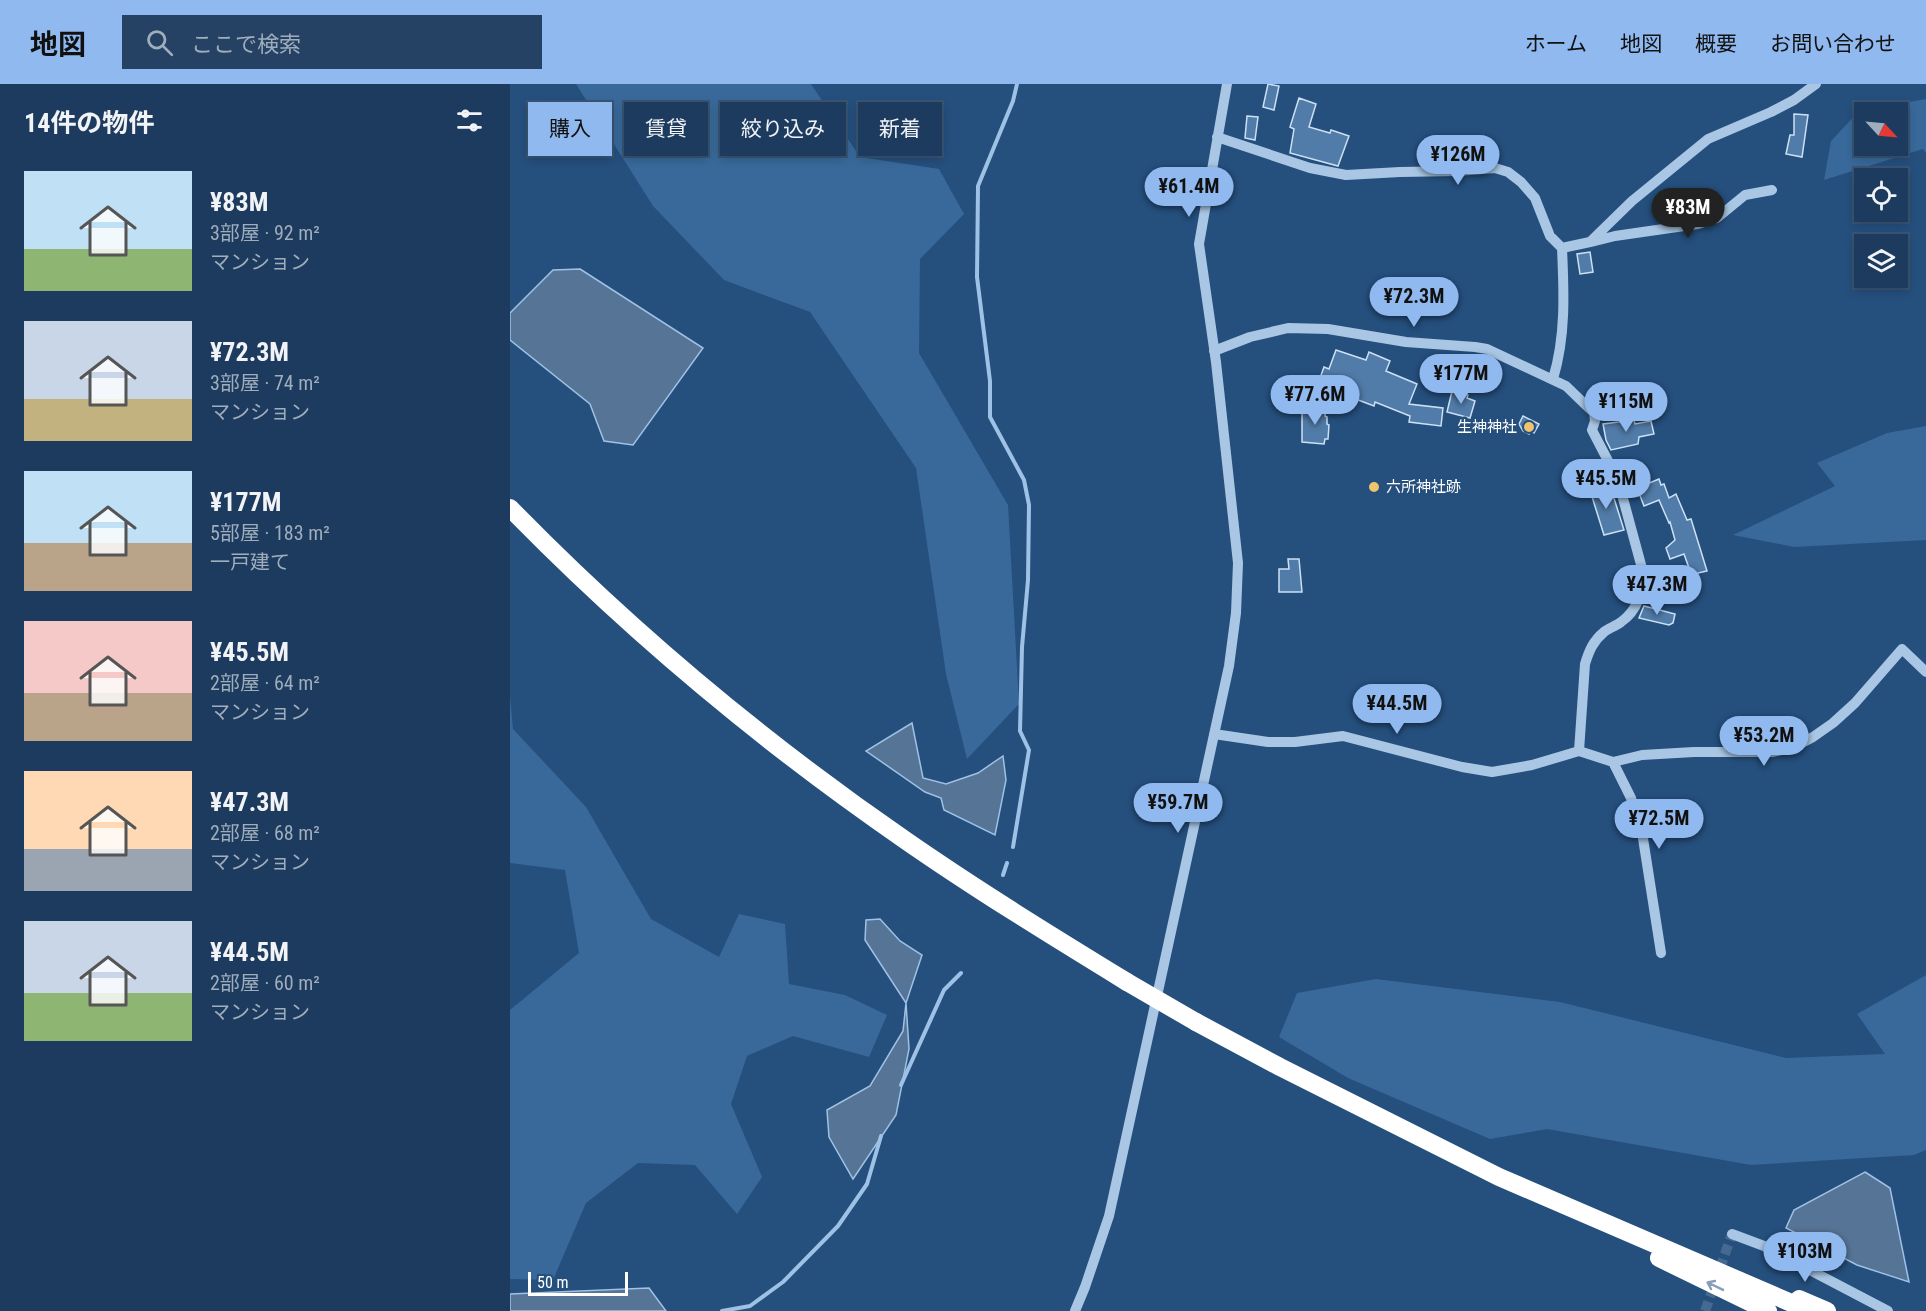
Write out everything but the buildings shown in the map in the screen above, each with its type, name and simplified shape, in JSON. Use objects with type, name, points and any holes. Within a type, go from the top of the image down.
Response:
[{"type":"highway","points":[[510,508],[657,648],[778,747],[904,839],[1027,921],[1196,1022],[1499,1177],[1576,1219],[1768,1311]]},
{"type":"highway","points":[[1384,1120],[1827,1311]]},
{"type":"highway","points":[[1499,1177],[1810,1311]]},
{"type":"street","points":[[1075,1311],[1109,1216],[1229,666],[1236,613],[1238,563],[1214,351],[1199,244],[1227,84]]},
{"type":"street","points":[[1590,242],[1632,201],[1708,139],[1771,112],[1794,100],[1816,84]]},
{"type":"street","points":[[1217,137],[1310,168],[1347,175],[1495,168],[1509,172],[1534,198],[1550,236],[1562,248],[1564,300],[1559,359],[1554,379]]},
{"type":"street","points":[[1562,248],[1615,236],[1698,224],[1717,218],[1745,195],[1772,190]]},
{"type":"street","points":[[1214,351],[1250,337],[1288,328],[1328,329],[1406,342],[1487,349],[1566,386],[1594,413],[1595,421],[1592,430],[1618,480],[1643,572],[1644,584],[1632,612],[1605,631],[1589,651],[1585,664],[1579,751]]},
{"type":"street","points":[[1214,735],[1268,742],[1294,742],[1343,736],[1462,767],[1492,772],[1532,765],[1579,751],[1613,762],[1642,755],[1694,752],[1773,752],[1794,747],[1813,737],[1841,716],[1902,649],[1926,672]]},
{"type":"street","points":[[1613,762],[1631,798],[1642,832],[1661,953]]},
{"type":"street","points":[[1732,1234],[1764,1246],[1888,1311]]},
{"type":"shaded area","points":[[576,84],[811,84],[823,102],[720,102],[720,156],[846,156],[846,136],[860,157],[939,169],[964,214],[920,259],[919,353],[1008,505],[1019,704],[967,759],[946,674],[916,468],[810,312],[724,280],[653,206],[612,141],[612,102],[587,102]]},
{"type":"shaded area","points":[[1926,99],[1926,153],[1923,149],[1908,154],[1908,102]]},
{"type":"shaded area","points":[[1854,116],[1854,156],[1901,156],[1862,168],[1854,168],[1854,171],[1824,180],[1831,141]]},
{"type":"shaded area","points":[[580,269],[703,348],[633,445],[604,441],[590,404],[510,340],[510,313],[553,270]]},
{"type":"shaded area","points":[[1926,426],[1926,540],[1794,547],[1733,535],[1835,486],[1817,463],[1887,433]]},
{"type":"shaded area","points":[[510,696],[513,729],[586,807],[651,919],[719,957],[739,914],[785,924],[789,984],[845,995],[887,1015],[869,1057],[793,1036],[747,1056],[731,1104],[762,1177],[737,1214],[695,1165],[638,1163],[586,1203],[553,1280],[510,1279],[510,1010],[579,953],[565,870],[510,863]]},
{"type":"shaded area","points":[[912,723],[923,778],[946,784],[978,773],[1003,756],[1006,780],[995,835],[944,810],[941,798],[925,792],[866,751]]},
{"type":"shaded area","points":[[880,919],[900,941],[922,955],[906,1003],[865,940],[866,920]]},
{"type":"shaded area","points":[[1926,975],[1926,1150],[1914,1155],[1751,1165],[1547,1129],[1490,1139],[1348,1078],[1279,1037],[1297,993],[1376,979],[1560,1002],[1786,1058],[1885,1054],[1857,1014]]},
{"type":"shaded area","points":[[906,1003],[909,1049],[896,1115],[853,1179],[829,1137],[827,1110],[870,1086],[903,1031]]},
{"type":"shaded area","points":[[1865,1172],[1890,1188],[1909,1282],[1857,1265],[1786,1228],[1794,1210]]},
{"type":"shaded area","points":[[649,1288],[666,1311],[510,1311],[510,1294]]},
{"type":"waterway","points":[[1013,847],[1029,750],[1020,731],[1022,647],[1028,580],[1029,505],[1024,480],[990,417],[990,381],[977,277],[978,186],[1013,101],[1017,84]]},
{"type":"waterway","points":[[1003,875],[1007,863]]},
{"type":"waterway","points":[[901,1085],[944,990],[961,973]]},
{"type":"waterway","points":[[722,1311],[750,1306],[783,1282],[838,1226],[867,1184],[881,1136]]},
{"type":"tunnel","points":[[1705,1311],[1732,1234]]},
{"type":"place","name":"生神神社","points":[[1529,427]]},
{"type":"place","name":"六所神社跡","points":[[1374,487]]}]
